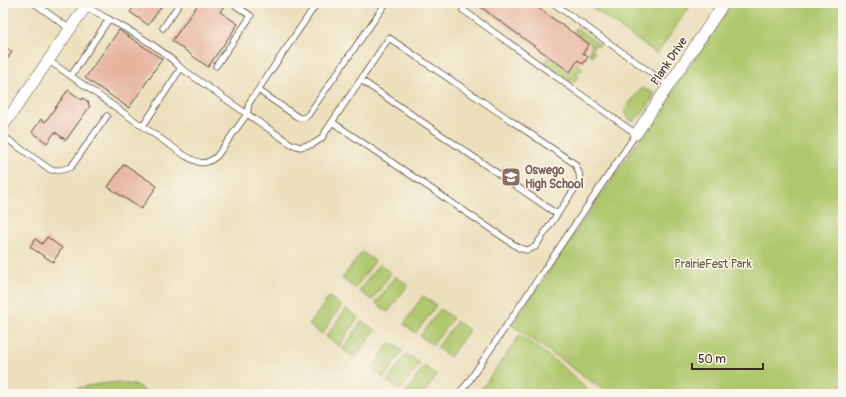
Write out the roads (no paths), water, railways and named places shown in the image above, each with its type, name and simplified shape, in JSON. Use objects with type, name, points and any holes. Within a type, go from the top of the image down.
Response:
[{"type":"street","name":"Plank Drive","points":[[636,134],[724,3]]},
{"type":"street","points":[[3,126],[86,5]]},
{"type":"lane","points":[[34,3],[70,29]]},
{"type":"lane","points":[[163,28],[180,3]]},
{"type":"lane","points":[[216,66],[251,16],[232,3]]},
{"type":"lane","points":[[48,60],[184,155],[198,162],[204,163],[211,161],[217,156],[247,114],[249,103],[317,3]]},
{"type":"lane","points":[[258,90],[299,118],[304,118],[308,115],[386,3]]},
{"type":"lane","points":[[553,3],[668,85]]},
{"type":"lane","points":[[458,394],[636,134],[463,10],[465,4]]},
{"type":"lane","points":[[86,5],[130,30],[170,57],[181,68],[247,114],[291,144],[300,148],[313,144],[321,139],[332,122],[389,38],[575,164],[580,180],[535,247],[527,250],[519,248],[332,122]]},
{"type":"lane","points":[[71,76],[109,19]]},
{"type":"lane","points":[[143,126],[181,68]]},
{"type":"lane","points":[[361,80],[557,214]]},
{"type":"lane","points":[[3,136],[50,170],[61,170],[71,167],[107,116]]},
{"type":"place","name":"Oswego High School","points":[[511,177]]},
{"type":"park label","name":"PrairieFest Park","points":[[713,264]]}]
